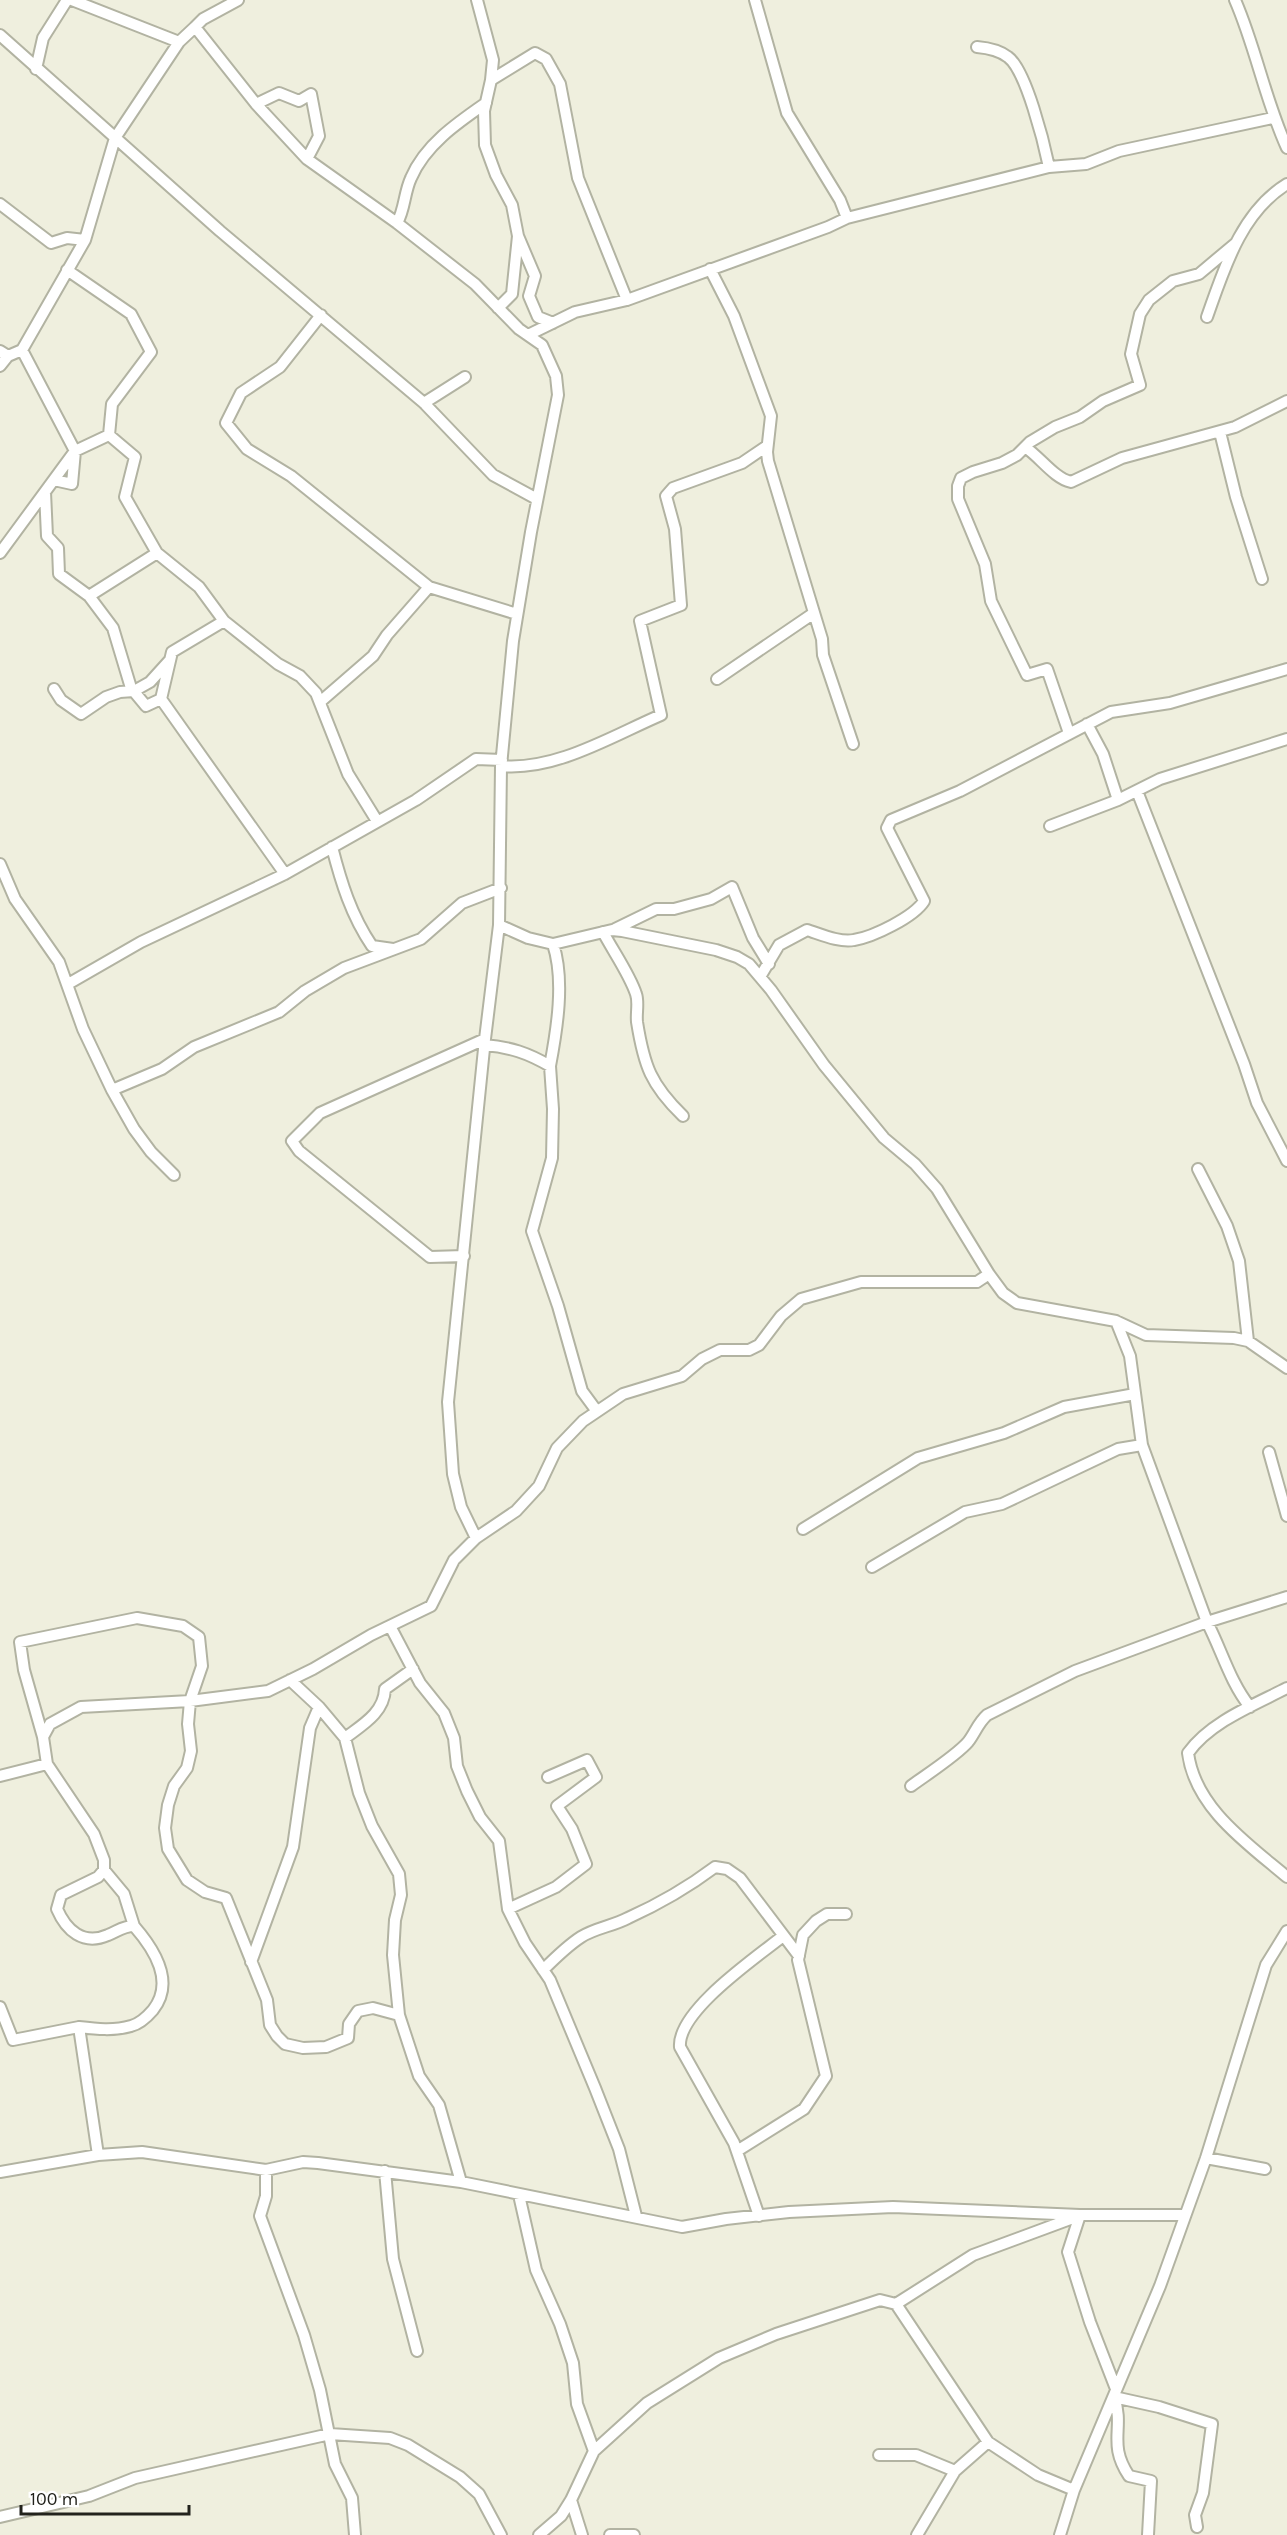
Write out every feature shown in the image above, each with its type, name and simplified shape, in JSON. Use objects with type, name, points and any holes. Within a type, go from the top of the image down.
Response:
[{"type":"street","points":[[36,69],[43,38],[67,0]]},
{"type":"street","points":[[72,0],[179,42]]},
{"type":"street","points":[[22,350],[85,240],[115,138],[179,42],[203,20],[238,0]]},
{"type":"street","points":[[477,0],[493,60],[486,104],[485,145],[496,175],[512,205],[518,236],[535,276],[529,296],[532,305],[538,317],[553,323]]},
{"type":"street","points":[[755,0],[787,113],[840,200],[847,218]]},
{"type":"street","points":[[1235,0],[1248,30],[1273,118],[1287,148]]},
{"type":"street","points":[[195,27],[256,104],[307,159],[397,223],[475,284],[498,308],[542,345],[556,376],[558,395],[517,614],[502,763],[499,924],[484,1042],[448,1402],[453,1474],[461,1507],[476,1538]]},
{"type":"street","points":[[0,35],[115,138],[424,403],[493,475],[537,499]]},
{"type":"street","points":[[978,46],[998,50],[1016,64],[1049,167]]},
{"type":"street","points":[[491,80],[535,53],[546,59],[560,84],[578,178],[627,300]]},
{"type":"street","points":[[256,104],[279,93],[299,100],[311,94],[319,136],[307,159]]},
{"type":"street","points":[[397,223],[402,213],[410,180],[421,159],[454,124],[486,104]]},
{"type":"street","points":[[528,335],[575,312],[627,300],[847,218],[1049,167],[1086,164],[1119,151],[1273,118]]},
{"type":"street","points":[[1207,317],[1236,243],[1267,199],[1287,184]]},
{"type":"street","points":[[0,204],[51,243],[67,238],[85,240]]},
{"type":"street","points":[[498,308],[512,294],[518,236]]},
{"type":"street","points":[[1069,733],[1047,669],[1027,675],[991,601],[985,564],[958,499],[958,486],[962,478],[1002,463],[1055,427],[1080,417],[1103,401],[1140,386],[1131,354],[1140,314],[1144,307],[1165,286],[1173,281],[1193,277],[1236,243]]},
{"type":"street","points":[[710,269],[734,316],[771,416],[767,446],[768,461],[822,639],[823,655],[853,744]]},
{"type":"street","points":[[67,270],[131,314],[151,352],[112,404],[109,435]]},
{"type":"street","points":[[321,315],[280,367],[241,393],[226,423],[247,449],[291,476],[429,587],[517,614]]},
{"type":"street","points":[[0,366],[4,353],[22,350]]},
{"type":"street","points":[[22,350],[75,451],[72,484],[54,480]]},
{"type":"street","points":[[424,403],[465,377]]},
{"type":"street","points":[[1025,447],[1040,457],[1057,476],[1071,482],[1122,458],[1235,427],[1287,401]]},
{"type":"street","points":[[1220,432],[1236,497],[1262,579]]},
{"type":"street","points":[[0,553],[75,451],[109,435]]},
{"type":"street","points":[[109,435],[135,457],[125,497],[157,553],[199,587],[224,621],[278,664],[300,676],[316,693],[348,774],[377,821]]},
{"type":"street","points":[[68,984],[141,942],[285,874],[417,800],[476,759],[521,768],[556,761],[661,715],[640,621],[681,604],[675,529],[666,496],[672,488],[742,463],[767,446]]},
{"type":"street","points":[[45,492],[47,536],[58,548],[59,574],[88,596],[113,628],[134,691],[146,706],[161,699]]},
{"type":"street","points":[[88,596],[157,553]]},
{"type":"street","points":[[320,702],[373,656],[387,635],[429,587]]},
{"type":"street","points":[[717,679],[814,613]]},
{"type":"street","points":[[224,621],[172,652],[161,699],[285,874]]},
{"type":"street","points":[[54,689],[61,700],[81,714],[106,697],[120,692],[134,691],[150,682],[171,659]]},
{"type":"street","points":[[760,977],[779,945],[807,930],[852,941],[885,928],[918,910],[924,901],[887,828],[891,820],[960,791],[1111,712],[1170,703],[1287,669]]},
{"type":"street","points":[[1087,724],[1103,754],[1118,800]]},
{"type":"street","points":[[1050,826],[1118,800],[1160,779],[1287,738]]},
{"type":"street","points":[[1137,791],[1257,1103],[1287,1161]]},
{"type":"street","points":[[332,847],[343,888],[362,931],[372,946],[394,949]]},
{"type":"street","points":[[0,864],[15,899],[59,962],[83,1029],[112,1090],[145,1144],[174,1175]]},
{"type":"street","points":[[499,924],[528,938],[553,944],[608,931],[656,909],[674,909],[711,899],[732,887],[755,942],[769,964]]},
{"type":"street","points":[[112,1090],[162,1069],[194,1047],[279,1012],[305,991],[344,968],[421,939],[462,903],[501,888]]},
{"type":"street","points":[[608,931],[727,953],[749,964],[824,1065],[884,1138],[915,1164],[937,1189],[989,1274],[1003,1293],[1017,1303],[1116,1322],[1146,1335],[1234,1338],[1248,1341],[1287,1368]]},
{"type":"street","points":[[608,931],[637,995],[636,1016],[640,1042],[650,1075],[661,1094],[683,1116]]},
{"type":"street","points":[[755,942],[779,945]]},
{"type":"street","points":[[553,944],[558,957],[558,1023],[550,1066],[553,1109],[552,1158],[532,1235],[558,1306],[582,1391],[596,1410]]},
{"type":"street","points":[[464,1256],[430,1257],[299,1151],[292,1141],[320,1113],[484,1042],[525,1052],[550,1066]]},
{"type":"street","points":[[1197,1168],[1227,1226],[1239,1261],[1248,1341]]},
{"type":"street","points":[[43,1737],[50,1724],[81,1707],[190,1701],[268,1691],[431,1606],[454,1560],[476,1538],[516,1510],[539,1486],[557,1448],[596,1410],[623,1394],[682,1376],[702,1359],[720,1350],[749,1350],[759,1345],[781,1316],[801,1299],[861,1282],[977,1282],[989,1274]]},
{"type":"street","points":[[1116,1322],[1130,1356],[1142,1445],[1207,1622],[1221,1649],[1236,1689],[1250,1707]]},
{"type":"street","points":[[803,1529],[918,1458],[1004,1433],[1064,1407],[1135,1394]]},
{"type":"street","points":[[872,1567],[965,1512],[1002,1504],[1118,1449],[1142,1445]]},
{"type":"street","points":[[1269,1452],[1287,1516]]},
{"type":"street","points":[[911,1786],[968,1742],[980,1721],[987,1715],[1075,1671],[1207,1622],[1287,1597]]},
{"type":"street","points":[[0,2007],[13,2040],[79,2027],[105,2030],[134,2026],[157,2004],[163,1990],[164,1976],[134,1926],[124,1894],[104,1870],[104,1860],[94,1834],[47,1764],[43,1737],[24,1670],[20,1642],[137,1618],[183,1626],[199,1637],[202,1666],[190,1701],[188,1724],[191,1751],[187,1768],[174,1786],[168,1805],[165,1827],[168,1849],[187,1880],[205,1892],[226,1898],[267,2000],[270,2025],[277,2037],[285,2043],[303,2048],[326,2047],[348,2038],[349,2024],[358,2011],[373,2008],[399,2015]]},
{"type":"street","points":[[390,1626],[420,1683],[444,1713],[454,1738],[457,1766],[467,1791],[480,1817],[499,1841],[508,1909],[543,1970],[567,2021],[619,2149],[636,2216]]},
{"type":"street","points":[[345,1738],[379,1710],[385,1689],[413,1669]]},
{"type":"street","points":[[290,1680],[320,1707],[345,1738],[363,1804],[372,1826],[399,1874],[401,1895],[395,1920],[393,1955],[399,2015],[419,2076],[439,2105],[461,2182]]},
{"type":"street","points":[[1287,1688],[1250,1707],[1198,1740],[1188,1753],[1190,1770],[1203,1793],[1223,1820],[1261,1858],[1287,1876]]},
{"type":"street","points":[[251,1962],[293,1847],[310,1728],[320,1707]]},
{"type":"street","points":[[508,1909],[556,1887],[586,1864],[572,1829],[557,1806],[596,1777],[587,1760],[548,1777]]},
{"type":"street","points":[[0,1776],[47,1764]]},
{"type":"street","points":[[543,1970],[582,1936],[627,1919],[667,1900],[685,1890],[715,1867],[727,1869],[740,1878],[799,1956]]},
{"type":"street","points":[[104,1870],[98,1877],[61,1895],[57,1908],[61,1918],[67,1928],[80,1937],[87,1938],[107,1936],[126,1926],[134,1926]]},
{"type":"street","points":[[737,2151],[804,2109],[826,2076],[799,1956],[803,1935],[816,1921],[827,1914],[846,1914]]},
{"type":"street","points":[[1060,2535],[1074,2490],[1160,2286],[1206,2158],[1266,1965],[1287,1931]]},
{"type":"street","points":[[759,2216],[737,2151],[680,2047],[680,2038],[684,2027],[714,1990],[783,1936]]},
{"type":"street","points":[[79,2027],[98,2155]]},
{"type":"street","points":[[0,2172],[98,2155],[150,2152],[266,2170],[303,2162],[461,2182],[519,2196],[636,2216],[682,2227],[726,2219],[789,2212],[893,2207],[1080,2215],[1185,2215]]},
{"type":"street","points":[[1206,2158],[1265,2169]]},
{"type":"street","points":[[266,2170],[266,2196],[261,2216],[304,2335],[330,2434],[335,2464],[352,2498],[355,2535]]},
{"type":"street","points":[[385,2171],[393,2259],[417,2351]]},
{"type":"street","points":[[519,2196],[536,2270],[560,2324],[573,2363],[577,2404],[594,2451]]},
{"type":"street","points":[[896,2304],[973,2255],[1080,2215]]},
{"type":"street","points":[[1080,2215],[1068,2252],[1115,2393],[1118,2416],[1116,2448],[1129,2476],[1152,2481],[1148,2535]]},
{"type":"street","points":[[539,2535],[561,2516],[572,2500],[594,2451],[647,2403],[719,2358],[776,2334],[880,2300],[896,2304],[988,2442],[1038,2475],[1074,2490]]},
{"type":"street","points":[[1115,2393],[1212,2424],[1203,2493],[1195,2515],[1197,2527]]},
{"type":"street","points":[[0,2517],[89,2496],[135,2478],[330,2434],[390,2438],[408,2445],[460,2477],[479,2494],[501,2535]]},
{"type":"street","points":[[917,2535],[955,2471],[988,2442]]},
{"type":"street","points":[[879,2455],[916,2455],[955,2471]]},
{"type":"street","points":[[572,2500],[582,2535]]},
{"type":"street","points":[[610,2535],[634,2535]]}]
